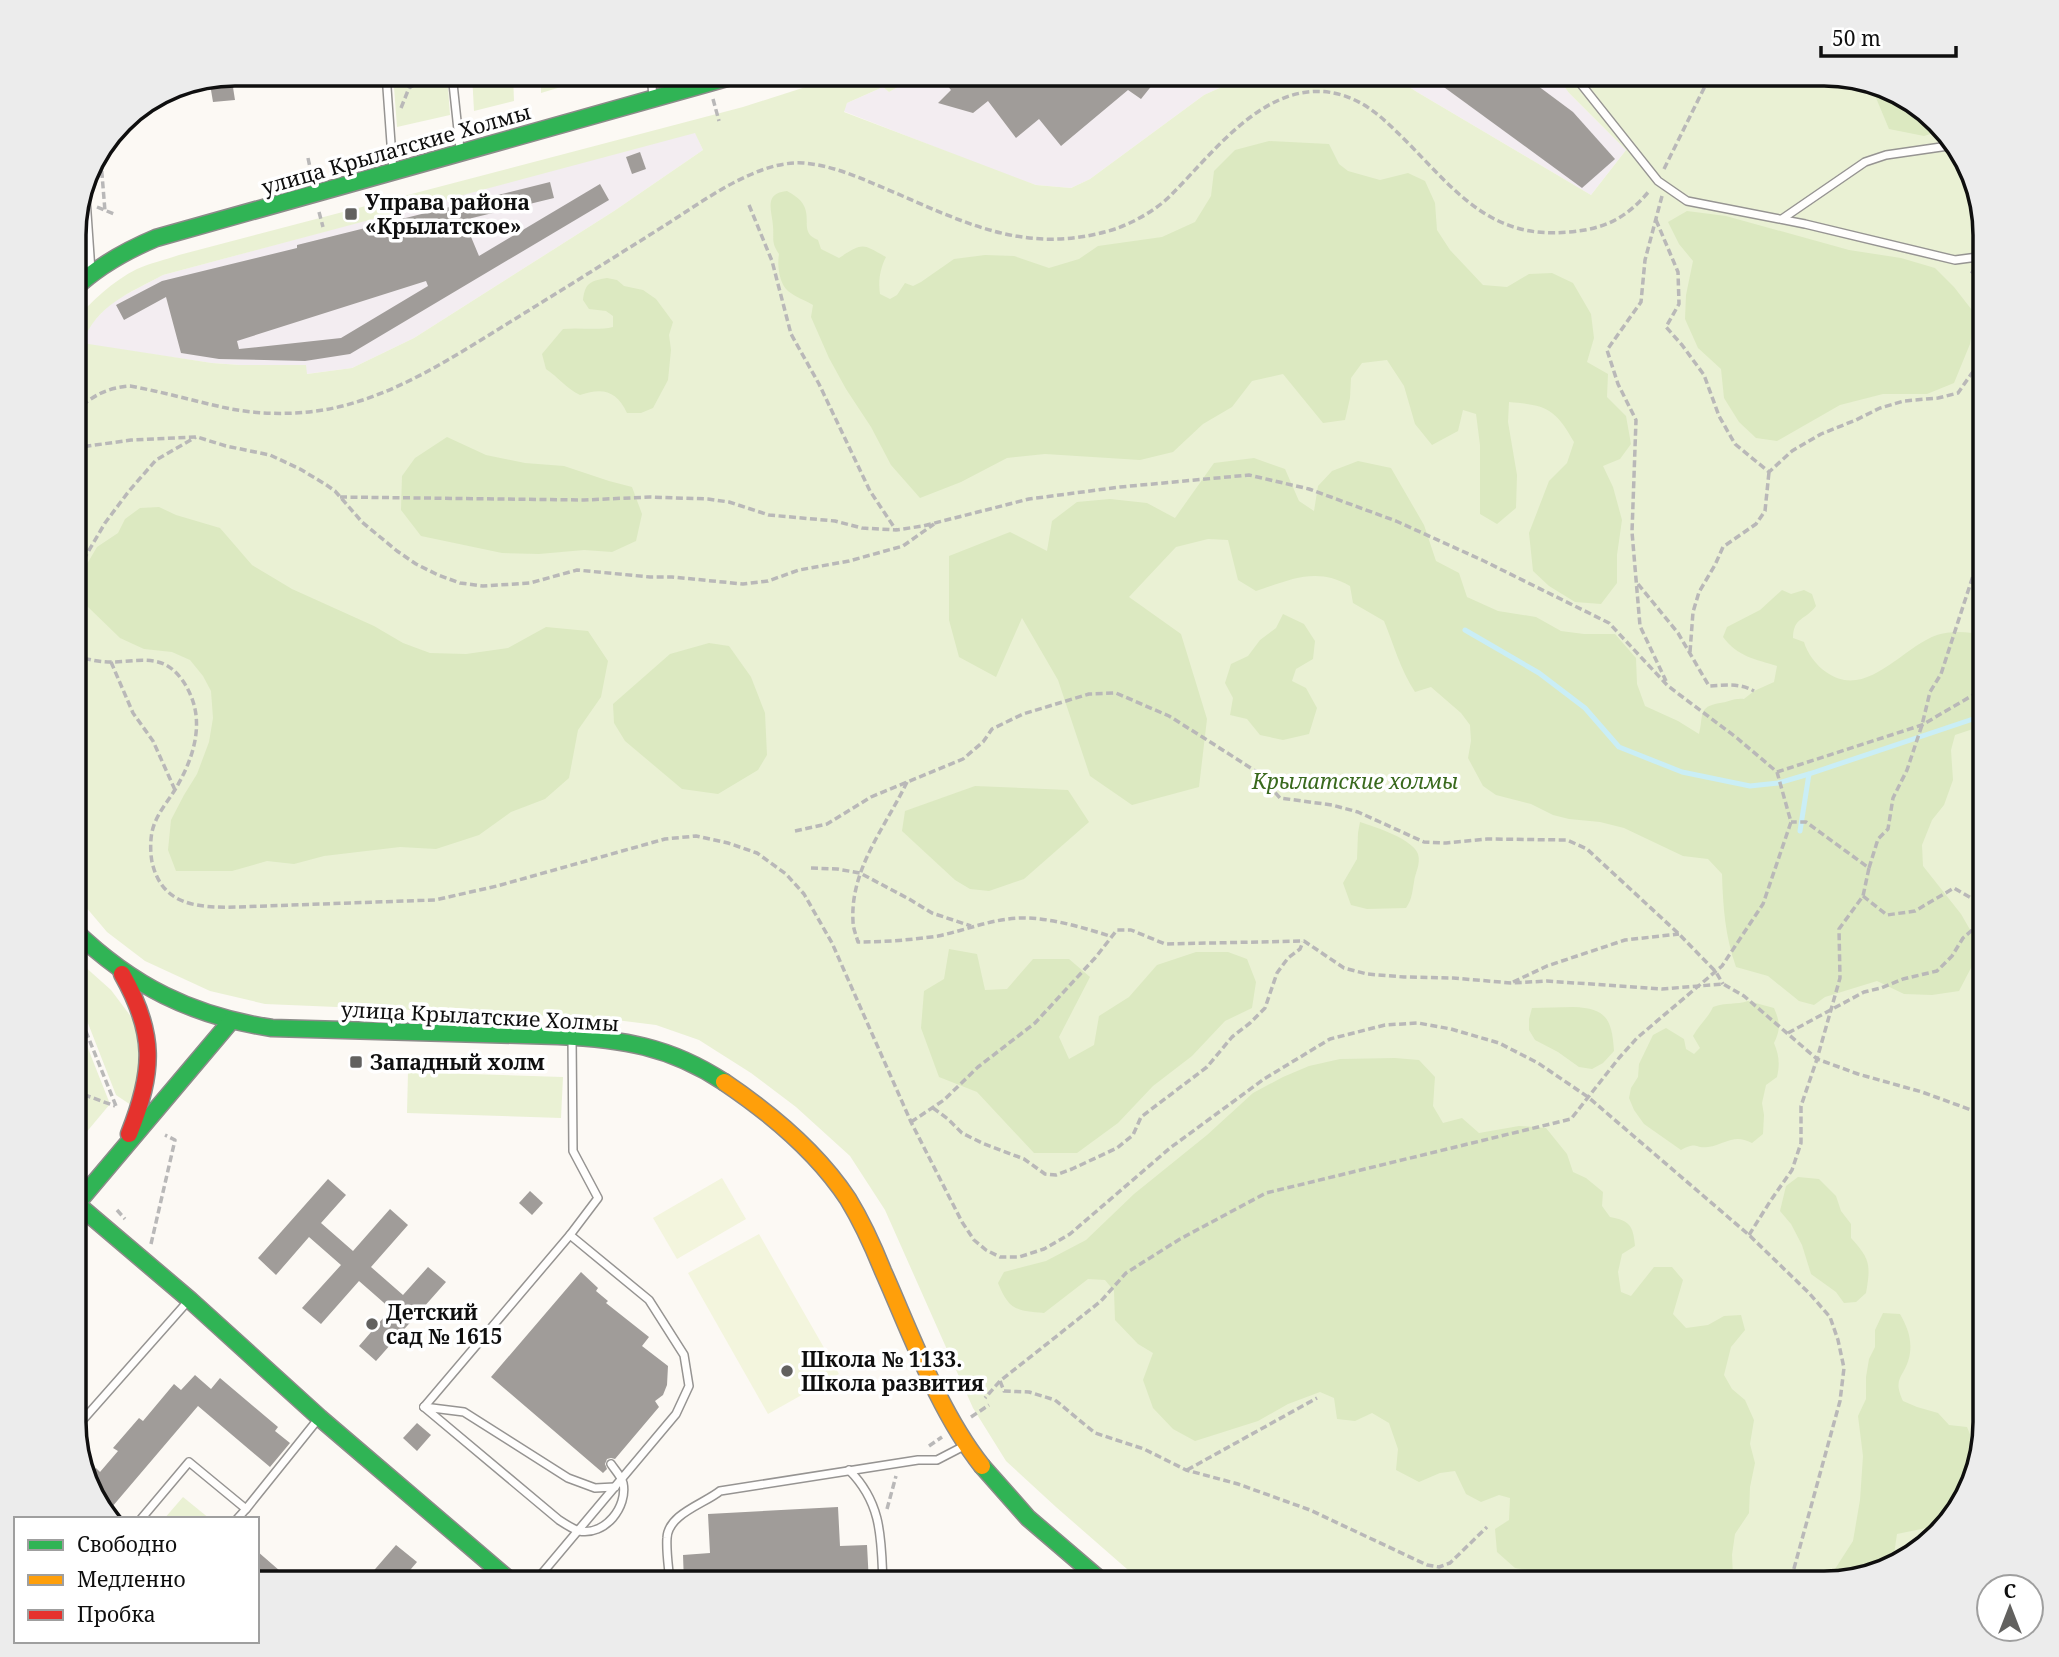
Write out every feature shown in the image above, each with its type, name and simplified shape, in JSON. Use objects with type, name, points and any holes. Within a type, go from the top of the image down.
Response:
[{"type":"street","name":"улица Крылатские Холмы","points":[[86,277],[122,252],[156,238],[699,86]]},
{"type":"street","name":"улица Крылатские Холмы","points":[[86,941],[120,971],[164,997],[231,1021],[272,1028],[572,1037],[620,1041],[662,1051],[704,1068],[781,1126],[829,1172],[864,1228],[942,1400],[966,1444],[1003,1493],[1089,1571]]},
{"type":"street","points":[[120,971],[134,992],[141,1010],[149,1058],[144,1097],[123,1148]]},
{"type":"street","points":[[86,1192],[231,1021]]},
{"type":"street","points":[[86,1214],[190,1300],[320,1418],[498,1571]]},
{"type":"lane","points":[[387,86],[393,172]]},
{"type":"lane","points":[[453,86],[460,153]]},
{"type":"lane","points":[[652,86],[653,99]]},
{"type":"lane","points":[[1583,86],[1658,181],[1687,201],[1782,219],[1955,260],[1973,258]]},
{"type":"lane","points":[[1782,219],[1865,162],[1886,155],[1945,147]]},
{"type":"lane","points":[[87,215],[91,272]]},
{"type":"lane","points":[[424,1407],[570,1235],[598,1198],[573,1151],[572,1037]]},
{"type":"lane","points":[[545,1571],[676,1414],[689,1386],[684,1356],[649,1300],[570,1235]]},
{"type":"lane","points":[[86,1417],[190,1300]]},
{"type":"lane","points":[[424,1407],[559,1520],[579,1531],[591,1531],[605,1525],[615,1516],[621,1505],[623,1484],[611,1464]]},
{"type":"lane","points":[[424,1407],[464,1412],[568,1478],[594,1488],[615,1487]]},
{"type":"lane","points":[[239,1517],[320,1418]]},
{"type":"lane","points":[[669,1571],[667,1535],[672,1525],[689,1510],[720,1491],[918,1460],[937,1460],[966,1444]]},
{"type":"lane","points":[[143,1517],[189,1462],[246,1509]]},
{"type":"lane","points":[[849,1471],[857,1478],[874,1509],[881,1529],[883,1571]]},
{"type":"path","points":[[390,136],[412,86]]},
{"type":"path","points":[[86,402],[113,387],[130,386],[235,410],[304,413],[336,408],[389,390],[485,338],[709,198],[780,164],[816,164],[840,170],[966,223],[1028,239],[1058,240],[1118,228],[1144,215],[1171,195],[1231,132],[1253,115],[1294,96],[1316,92],[1339,94],[1381,116],[1473,206],[1500,223],[1528,231],[1555,234],[1584,231],[1612,223],[1636,207],[1658,181],[1705,86]]},
{"type":"path","points":[[101,168],[105,211]]},
{"type":"path","points":[[1658,181],[1662,196],[1645,260],[1641,302],[1607,350],[1618,384],[1636,420],[1632,532],[1640,626],[1668,686]]},
{"type":"path","points":[[750,205],[768,250],[791,334],[819,384],[870,491],[896,530]]},
{"type":"path","points":[[1656,220],[1678,272],[1679,304],[1666,327],[1704,375],[1718,416],[1735,444],[1769,472]]},
{"type":"path","points":[[1690,652],[1693,612],[1699,592],[1723,547],[1756,524],[1765,511],[1769,472],[1792,451],[1821,434],[1856,421],[1880,408],[1904,401],[1958,393],[1973,372]]},
{"type":"path","points":[[86,446],[197,437],[270,455],[325,484],[362,522],[416,564],[460,583],[483,586],[530,583],[577,570],[743,584],[849,561],[903,546],[935,523]]},
{"type":"path","points":[[86,555],[105,523],[156,460],[197,437]]},
{"type":"path","points":[[340,497],[708,499],[729,502],[769,515],[896,530],[1029,499],[1249,475],[1310,489],[1396,521],[1609,623],[1668,686],[1730,732],[1777,772],[1791,822],[1763,904],[1723,966],[1637,1038],[1570,1119],[1266,1193],[1180,1239],[1126,1273],[1101,1301],[1000,1381],[985,1398]]},
{"type":"path","points":[[1749,1235],[1792,1170],[1801,1143],[1801,1106],[1840,978],[1839,929],[1863,896],[1878,839],[1888,830],[1894,798],[1916,745],[1930,692],[1941,674],[1973,578]]},
{"type":"path","points":[[1636,582],[1655,603],[1690,652],[1709,687],[1745,686],[1754,691]]},
{"type":"path","points":[[86,659],[111,662],[138,660],[164,664],[185,681],[195,705],[198,732],[184,774],[153,828],[150,854],[155,874],[164,890],[194,905],[213,908],[435,900],[497,887],[665,839],[696,836],[757,853],[786,874],[804,894],[832,943],[911,1122],[962,1222],[974,1240],[1000,1257],[1019,1257],[1044,1249],[1069,1234],[1170,1148],[1264,1079],[1330,1039],[1385,1025],[1418,1023],[1499,1043],[1538,1063],[1588,1097],[1749,1235],[1830,1317],[1844,1368],[1840,1401],[1794,1571]]},
{"type":"path","points":[[111,662],[133,713],[153,741],[175,790]]},
{"type":"path","points":[[795,831],[827,824],[871,797],[963,759],[983,742],[992,729],[1023,714],[1090,694],[1116,693],[1169,716],[1204,738],[1257,772],[1280,798],[1332,804],[1357,812],[1424,842],[1487,839],[1567,840],[1587,849],[1679,934],[1716,972],[1723,984],[1744,996],[1817,1059],[1973,1111]]},
{"type":"path","points":[[1777,772],[1922,725],[1973,696]]},
{"type":"path","points":[[907,782],[860,873],[853,921],[858,942],[885,942],[939,935],[993,921],[1027,918],[1079,926],[1110,936]]},
{"type":"path","points":[[1791,822],[1806,822],[1870,868]]},
{"type":"path","points":[[811,867],[860,873],[932,913],[972,927]]},
{"type":"path","points":[[1863,896],[1887,915],[1915,911],[1954,888],[1973,899]]},
{"type":"path","points":[[911,1122],[944,1100],[978,1067],[1035,1023],[1095,958],[1116,930],[1131,930],[1165,944],[1304,941],[1344,968],[1367,974],[1511,983],[1547,981],[1661,989],[1723,984]]},
{"type":"path","points":[[1788,1033],[1864,992],[1937,971],[1952,956],[1963,938],[1973,930]]},
{"type":"path","points":[[1511,983],[1547,966],[1625,940],[1679,934]]},
{"type":"path","points":[[933,1108],[962,1133],[1024,1159],[1045,1174],[1056,1175],[1072,1169],[1117,1148],[1133,1135],[1142,1117],[1207,1067],[1232,1037],[1265,1008],[1277,973],[1288,958],[1300,949],[1304,941]]},
{"type":"path","points":[[86,1032],[116,1106],[86,1095]]},
{"type":"path","points":[[151,1244],[175,1140],[165,1135]]},
{"type":"path","points":[[1000,1381],[1004,1391],[1029,1392],[1055,1400],[1096,1433],[1144,1449],[1185,1471],[1238,1484],[1310,1510],[1427,1565],[1439,1567],[1450,1563],[1488,1527]]},
{"type":"path","points":[[1185,1471],[1317,1398]]},
{"type":"path","points":[[881,1529],[900,1464]]},
{"type":"shaded area","points":[[900,86],[1224,86],[1204,95],[1090,179],[1071,188],[1036,185],[843,111],[847,103],[883,87],[889,92]]},
{"type":"shaded area","points":[[1408,86],[1564,86],[1626,150],[1591,195]]},
{"type":"shaded area","points":[[695,132],[703,150],[614,211],[414,338],[352,368],[306,374],[305,365],[212,363],[86,345],[90,325],[112,302],[163,275]]},
{"type":"green space","points":[[394,86],[448,86],[450,115],[397,127]]},
{"type":"green space","points":[[473,86],[513,86],[514,101],[474,111]]},
{"type":"green space","points":[[541,86],[564,86],[541,93]]},
{"type":"green space","name":"Крылатские холмы","points":[[809,86],[900,86],[889,92],[883,87],[847,103],[844,112],[1036,185],[1071,188],[1090,179],[1204,95],[1224,86],[1408,86],[1591,195],[1626,150],[1564,86],[1844,87],[1872,94],[1907,111],[1936,136],[1953,160],[1968,196],[1973,234],[1973,1423],[1972,1442],[1962,1480],[1943,1513],[1915,1541],[1890,1556],[1844,1570],[1129,1571],[1006,1461],[973,1408],[885,1210],[850,1156],[796,1107],[751,1073],[699,1040],[656,1025],[600,1018],[265,1004],[210,991],[145,961],[107,932],[86,907],[86,344],[212,363],[306,365],[307,374],[352,368],[414,338],[614,211],[703,150],[695,133],[163,275],[105,309],[86,336],[86,309],[95,299],[137,269],[179,255],[743,107]]},
{"type":"green space","points":[[1875,95],[1907,111],[1933,133],[1924,136],[1889,129]]},
{"type":"green space","points":[[1269,141],[1329,144],[1339,164],[1348,171],[1380,180],[1408,173],[1425,181],[1435,203],[1437,230],[1450,250],[1483,285],[1507,287],[1529,274],[1552,273],[1573,283],[1591,314],[1594,338],[1587,362],[1608,374],[1607,397],[1626,416],[1631,444],[1620,459],[1603,466],[1613,487],[1622,520],[1617,555],[1617,583],[1601,604],[1575,602],[1549,586],[1533,571],[1529,533],[1549,481],[1567,463],[1574,442],[1555,415],[1541,407],[1509,402],[1508,422],[1517,475],[1516,508],[1497,524],[1480,514],[1480,445],[1476,414],[1463,410],[1458,431],[1432,445],[1415,424],[1404,386],[1387,360],[1362,363],[1351,378],[1345,420],[1323,423],[1283,374],[1252,381],[1232,407],[1203,424],[1173,452],[1140,460],[1045,454],[1007,458],[961,482],[920,498],[891,465],[871,427],[846,389],[811,317],[813,305],[788,291],[781,279],[771,209],[772,199],[779,192],[787,191],[801,201],[806,211],[809,234],[818,240],[821,249],[839,258],[859,247],[867,247],[886,257],[881,270],[879,289],[880,294],[890,299],[897,295],[905,283],[913,286],[954,259],[985,255],[1014,256],[1049,268],[1079,259],[1098,246],[1162,237],[1195,222],[1211,196],[1214,171],[1235,150]]},
{"type":"green space","points":[[1687,211],[1726,216],[1849,250],[1901,258],[1935,268],[1973,311],[1970,344],[1954,383],[1927,394],[1883,394],[1840,405],[1777,441],[1756,438],[1739,422],[1724,398],[1721,369],[1698,348],[1685,319],[1686,295],[1693,261],[1679,244],[1668,222]]},
{"type":"green space","points":[[607,278],[617,280],[624,286],[643,290],[656,299],[673,322],[669,335],[671,350],[668,380],[653,408],[641,413],[627,413],[619,400],[602,391],[580,395],[546,369],[542,354],[563,329],[613,327],[613,316],[606,311],[589,309],[583,300],[589,284]]},
{"type":"green space","points":[[447,437],[486,455],[525,463],[564,466],[632,487],[642,514],[636,541],[612,552],[584,550],[539,554],[502,553],[421,536],[401,510],[402,476],[415,458]]},
{"type":"green space","points":[[1254,458],[1285,469],[1299,501],[1314,511],[1318,486],[1332,471],[1358,461],[1391,468],[1424,525],[1436,561],[1459,573],[1467,597],[1498,611],[1536,617],[1561,631],[1615,634],[1636,658],[1637,684],[1645,706],[1699,734],[1703,713],[1708,707],[1744,699],[1774,682],[1777,666],[1741,653],[1723,637],[1727,627],[1760,610],[1782,590],[1791,594],[1804,590],[1812,594],[1816,606],[1795,626],[1793,638],[1804,642],[1822,669],[1841,679],[1855,680],[1869,676],[1937,635],[1948,632],[1973,633],[1973,729],[1955,735],[1951,750],[1953,780],[1944,805],[1932,820],[1922,845],[1923,866],[1961,914],[1973,935],[1973,964],[1959,991],[1932,995],[1904,994],[1877,981],[1825,997],[1814,1005],[1799,1001],[1768,976],[1736,967],[1725,921],[1722,874],[1708,859],[1683,856],[1624,828],[1553,815],[1531,804],[1496,795],[1483,786],[1468,758],[1470,725],[1461,713],[1431,687],[1415,692],[1401,666],[1384,621],[1353,603],[1350,586],[1338,580],[1314,576],[1292,579],[1256,591],[1238,580],[1228,540],[1208,539],[1176,547],[1129,597],[1181,634],[1207,719],[1199,787],[1132,805],[1090,776],[1058,680],[1022,618],[996,677],[959,657],[949,620],[949,556],[1010,532],[1047,551],[1052,521],[1077,502],[1110,499],[1147,503],[1175,518],[1214,463]]},
{"type":"green space","points":[[159,507],[220,528],[252,565],[292,589],[374,626],[403,643],[430,653],[466,654],[508,648],[546,627],[588,631],[608,661],[601,697],[578,730],[569,778],[545,799],[511,812],[479,835],[436,849],[400,847],[324,856],[294,864],[267,861],[232,871],[176,871],[168,850],[171,820],[197,774],[209,742],[213,718],[211,691],[190,660],[172,652],[144,649],[120,638],[87,606],[86,602],[86,566],[97,547],[118,533],[125,519],[140,508]]},
{"type":"green space","points":[[1283,614],[1304,624],[1315,641],[1313,659],[1296,669],[1292,681],[1306,688],[1317,708],[1309,734],[1283,740],[1260,735],[1247,719],[1230,715],[1233,698],[1225,683],[1231,664],[1248,656],[1260,640],[1276,628]]},
{"type":"green space","points":[[709,643],[729,646],[751,677],[765,713],[767,755],[758,770],[718,794],[682,789],[625,741],[614,723],[613,704],[670,654]]},
{"type":"green space","points":[[975,786],[1068,790],[1089,822],[1024,879],[989,891],[970,889],[955,880],[902,831],[905,811]]},
{"type":"green space","points":[[1360,822],[1384,830],[1409,843],[1418,854],[1412,896],[1406,908],[1367,909],[1351,905],[1343,883],[1357,859]]},
{"type":"green space","points":[[949,949],[977,954],[985,990],[1007,989],[1033,959],[1069,959],[1090,977],[1059,1037],[1069,1059],[1094,1045],[1099,1016],[1129,997],[1157,965],[1196,952],[1228,952],[1247,959],[1256,982],[1252,1008],[1225,1021],[1192,1056],[1153,1086],[1118,1123],[1077,1153],[1034,1153],[977,1092],[939,1077],[921,1028],[924,991],[944,979]]},
{"type":"green space","points":[[86,968],[111,990],[135,1022],[145,1061],[131,1105],[116,1095],[86,1018]]},
{"type":"green space","points":[[1748,1001],[1774,1008],[1779,1029],[1774,1043],[1778,1060],[1777,1077],[1766,1085],[1762,1103],[1763,1134],[1752,1143],[1735,1139],[1708,1147],[1693,1146],[1681,1150],[1644,1124],[1634,1110],[1629,1098],[1631,1088],[1638,1077],[1639,1064],[1653,1035],[1666,1028],[1684,1039],[1686,1049],[1694,1054],[1700,1048],[1693,1036],[1713,1007]]},
{"type":"green space","points":[[1573,1007],[1600,1013],[1606,1018],[1612,1031],[1614,1051],[1603,1063],[1592,1069],[1579,1067],[1535,1040],[1529,1030],[1532,1008]]},
{"type":"green space","points":[[86,1043],[110,1104],[86,1133]]},
{"type":"green space","points":[[1340,1059],[1419,1060],[1435,1077],[1433,1106],[1443,1123],[1462,1118],[1479,1133],[1519,1126],[1546,1128],[1567,1154],[1573,1172],[1586,1178],[1603,1192],[1602,1206],[1610,1217],[1626,1222],[1633,1233],[1635,1246],[1622,1254],[1618,1272],[1621,1292],[1631,1296],[1654,1267],[1672,1267],[1683,1280],[1673,1314],[1686,1328],[1708,1325],[1724,1316],[1741,1315],[1745,1330],[1731,1347],[1724,1375],[1732,1389],[1745,1400],[1754,1420],[1750,1444],[1755,1463],[1750,1487],[1749,1513],[1735,1534],[1733,1571],[1535,1571],[1515,1568],[1497,1552],[1495,1529],[1509,1520],[1510,1498],[1499,1495],[1481,1502],[1466,1494],[1455,1471],[1440,1473],[1419,1482],[1396,1470],[1398,1449],[1389,1423],[1372,1413],[1355,1421],[1337,1419],[1334,1398],[1320,1392],[1288,1404],[1258,1421],[1195,1441],[1173,1429],[1153,1408],[1143,1380],[1153,1353],[1138,1344],[1115,1320],[1114,1291],[1105,1280],[1088,1279],[1044,1313],[1020,1310],[1006,1299],[998,1283],[1004,1272],[1046,1261],[1086,1240],[1134,1194],[1207,1135],[1253,1093],[1309,1066]]},
{"type":"green space","points":[[408,1072],[563,1077],[561,1118],[407,1113]]},
{"type":"green space","points":[[1798,1177],[1819,1179],[1836,1196],[1841,1211],[1851,1224],[1851,1238],[1868,1263],[1866,1293],[1856,1302],[1844,1303],[1836,1292],[1811,1274],[1802,1245],[1791,1224],[1780,1211],[1786,1186]]},
{"type":"green space","points":[[722,1178],[746,1219],[677,1259],[653,1218]]},
{"type":"green space","points":[[759,1234],[839,1374],[768,1414],[688,1273]]},
{"type":"green space","points":[[1883,1313],[1900,1314],[1909,1335],[1910,1346],[1907,1365],[1899,1382],[1903,1401],[1938,1413],[1949,1425],[1967,1427],[1972,1442],[1962,1480],[1943,1513],[1930,1527],[1897,1534],[1894,1554],[1890,1556],[1854,1568],[1835,1570],[1853,1541],[1860,1500],[1863,1456],[1858,1416],[1866,1399],[1866,1377],[1869,1359],[1875,1347],[1875,1330]]},
{"type":"green space","points":[[183,1497],[208,1517],[166,1517]]},
{"type":"building","points":[[233,86],[235,100],[213,102],[211,88]]},
{"type":"building","points":[[948,86],[1151,86],[1141,99],[1128,90],[1061,146],[1039,119],[1016,138],[988,101],[973,113],[938,103],[951,90]]},
{"type":"building","points":[[1442,86],[1538,86],[1573,112],[1615,159],[1582,188]]},
{"type":"building","points":[[640,152],[646,169],[632,174],[626,157]]},
{"type":"building","points":[[550,182],[554,198],[464,220],[479,256],[600,184],[609,200],[350,354],[305,361],[219,359],[181,353],[166,297],[124,320],[116,305],[162,281],[297,248],[297,245]],"holes":[[[426,281],[428,286],[341,338],[239,349],[237,341]]]},
{"type":"building","points":[[328,1179],[346,1195],[321,1223],[353,1251],[390,1209],[408,1225],[371,1267],[403,1295],[428,1267],[446,1282],[376,1361],[359,1346],[391,1309],[359,1281],[321,1324],[302,1308],[341,1265],[309,1237],[276,1275],[258,1258]]},
{"type":"building","points":[[530,1191],[543,1203],[532,1215],[519,1203]]},
{"type":"building","points":[[581,1272],[598,1288],[596,1291],[608,1301],[606,1303],[649,1337],[642,1346],[668,1366],[667,1385],[663,1395],[655,1401],[659,1407],[615,1459],[607,1459],[607,1469],[603,1473],[491,1377]]},
{"type":"building","points":[[195,1375],[211,1389],[220,1378],[278,1427],[275,1431],[290,1443],[270,1467],[198,1406],[112,1507],[94,1470],[96,1468],[100,1472],[118,1451],[113,1448],[139,1418],[143,1421],[174,1384],[181,1390]]},
{"type":"building","points":[[417,1423],[431,1435],[417,1451],[403,1438]]},
{"type":"building","points":[[838,1507],[840,1546],[867,1545],[868,1571],[684,1571],[683,1555],[710,1553],[708,1514]]},
{"type":"building","points":[[396,1545],[417,1562],[409,1571],[373,1571]]},
{"type":"building","points":[[259,1553],[280,1571],[259,1571]]},
{"type":"waterway","points":[[1465,630],[1539,673],[1585,708],[1619,747],[1682,772],[1750,786],[1778,783],[1809,774]]},
{"type":"waterway","points":[[1800,831],[1809,774],[1973,719]]},
{"type":"traffic: fast","points":[[86,279],[112,260],[156,238],[698,86]]},
{"type":"traffic: fast","points":[[86,941],[118,967],[165,996],[215,1016],[243,1023],[272,1028],[603,1039],[664,1052],[724,1082]]},
{"type":"traffic: fast","points":[[86,1193],[231,1021]]},
{"type":"traffic: fast","points":[[86,1212],[499,1571]]},
{"type":"traffic: fast","points":[[982,1466],[1028,1518],[1090,1571]]},
{"type":"traffic: slow","points":[[724,1082],[792,1134],[822,1165],[848,1199],[871,1243],[939,1397],[952,1422],[982,1466]]},
{"type":"traffic: jam","points":[[122,974],[141,1015],[148,1053],[143,1091],[129,1134]]},
{"type":"place","name":"Управа района «Крылатское»","points":[[351,214]]},
{"type":"place","name":"Западный холм","points":[[356,1062]]},
{"type":"place","name":"Детский сад № 1615","points":[[372,1324]]},
{"type":"place","name":"Школа № 1133. Школа развития","points":[[787,1371]]}]
